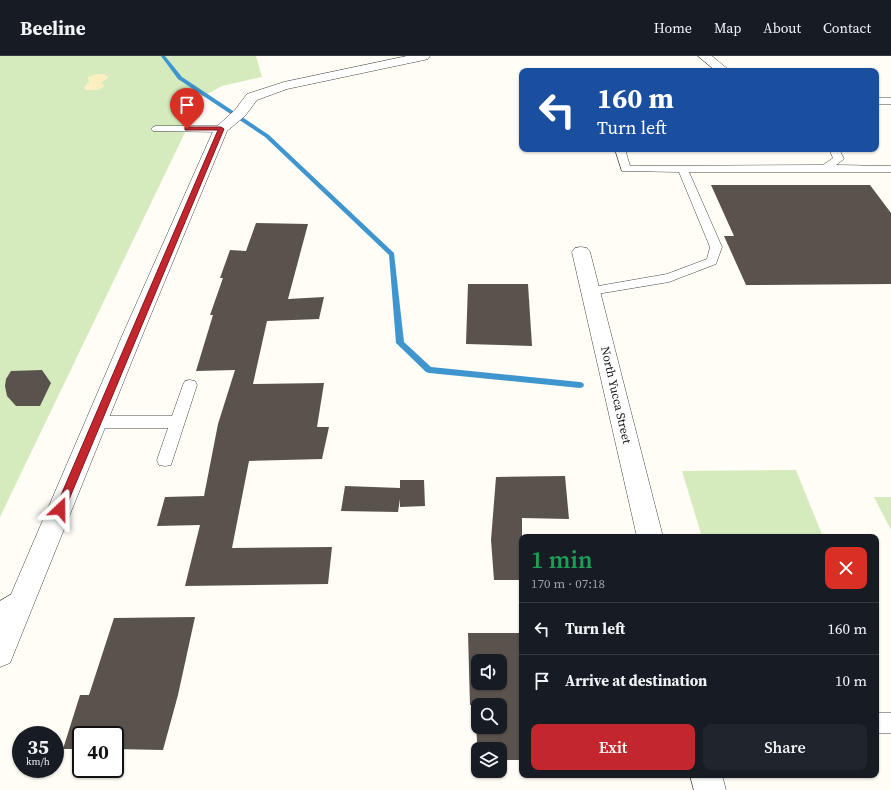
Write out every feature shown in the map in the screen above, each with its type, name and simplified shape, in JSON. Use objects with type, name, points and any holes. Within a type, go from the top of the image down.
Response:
[{"type":"street","points":[[0,653],[221,129],[240,114],[252,97],[284,86],[420,56]]},
{"type":"street","points":[[704,56],[720,68]]},
{"type":"street","name":"North Yucca Street","points":[[581,252],[649,534]]},
{"type":"street","points":[[707,778],[710,790]]},
{"type":"lane","points":[[879,101],[891,101]]},
{"type":"lane","points":[[156,129],[221,129]]},
{"type":"lane","points":[[621,152],[626,169],[891,169]]},
{"type":"lane","points":[[825,168],[839,159],[836,152]]},
{"type":"lane","points":[[591,291],[669,278],[712,261],[716,247],[683,169]]},
{"type":"lane","points":[[166,460],[190,385]]},
{"type":"lane","points":[[97,422],[178,422]]},
{"type":"lane","points":[[0,611],[23,597]]},
{"type":"lane","points":[[879,723],[891,723]]},
{"type":"green space","points":[[0,56],[256,56],[262,77],[222,86],[202,97],[0,517]]},
{"type":"green space","points":[[796,470],[822,534],[701,534],[682,471]]},
{"type":"green space","points":[[874,497],[891,497],[891,530]]},
{"type":"sand","points":[[96,74],[108,76],[108,78],[101,83],[104,87],[97,90],[85,90],[84,87],[89,82],[88,77]]},
{"type":"building","points":[[711,185],[870,185],[891,213],[891,284],[746,285],[724,236],[734,236]]},
{"type":"building","points":[[256,223],[308,224],[288,299],[324,297],[319,319],[267,321],[253,384],[324,383],[317,427],[329,427],[322,459],[249,461],[232,548],[332,547],[328,584],[185,586],[200,525],[157,526],[165,497],[204,496],[218,424],[235,370],[196,371],[213,315],[210,315],[223,278],[220,278],[230,250],[246,251]]},
{"type":"building","points":[[468,284],[528,284],[532,346],[466,344]]},
{"type":"building","points":[[42,370],[51,383],[40,406],[16,406],[7,396],[5,386],[6,379],[11,371]]},
{"type":"building","points":[[565,476],[569,519],[522,518],[522,534],[519,534],[519,580],[494,580],[491,540],[496,477]]},
{"type":"building","points":[[400,480],[424,480],[425,506],[400,507],[400,499],[398,512],[341,511],[345,486],[400,488]]},
{"type":"building","points":[[195,617],[178,695],[163,750],[124,749],[124,726],[72,726],[72,749],[64,749],[80,695],[89,695],[114,618]]},
{"type":"building","points":[[468,633],[519,633],[519,760],[507,760],[507,742],[477,742],[477,734],[507,734],[507,698],[471,698],[470,705]]},
{"type":"waterway","points":[[163,56],[180,78],[267,136],[392,254],[400,343],[429,370],[580,385]]},
{"type":"route","points":[[60,509],[221,129],[187,129]]}]
